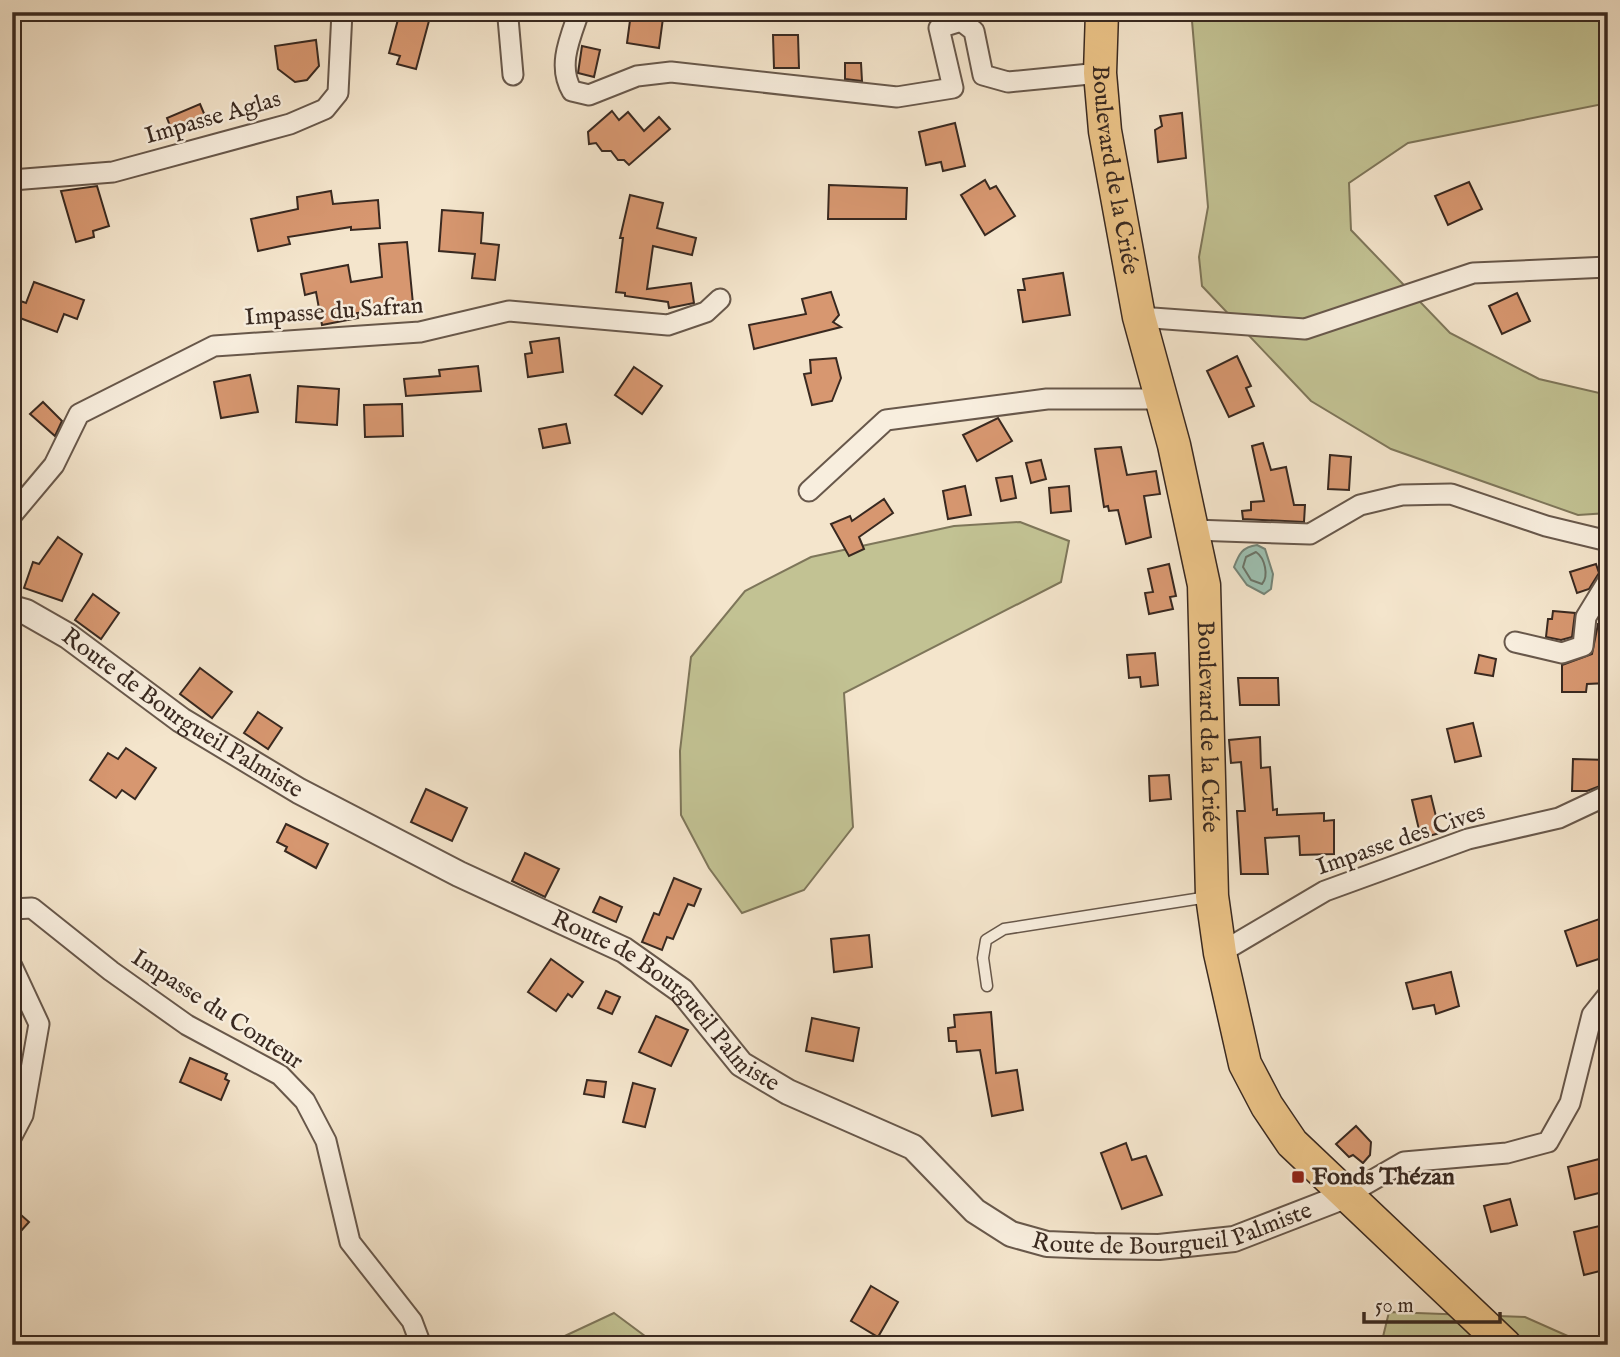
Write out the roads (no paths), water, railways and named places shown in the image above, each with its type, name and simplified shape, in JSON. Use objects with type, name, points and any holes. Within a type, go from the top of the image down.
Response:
[{"type":"main road","name":"Boulevard de la Criée","points":[[1102,12],[1100,73],[1105,131],[1139,317],[1163,399],[1194,530],[1204,599],[1212,896],[1220,953],[1245,1064],[1267,1106],[1292,1143],[1505,1345]]},
{"type":"street","name":"Impasse Aglas","points":[[12,180],[113,172],[290,124],[325,109],[338,93],[342,12]]},
{"type":"street","points":[[510,12],[513,75]]},
{"type":"street","points":[[579,12],[566,49],[564,78],[572,90],[589,94],[637,76],[671,72],[897,96],[953,88],[939,27],[961,21],[974,31],[983,75],[1008,82],[1100,73]]},
{"type":"street","points":[[1139,317],[1305,329],[1473,273],[1608,267]]},
{"type":"street","name":"Impasse du Safran","points":[[12,515],[54,464],[79,414],[214,346],[420,332],[509,311],[668,325],[706,312],[720,299]]},
{"type":"street","points":[[809,491],[886,420],[1047,400],[1163,399]]},
{"type":"street","points":[[1194,530],[1310,534],[1360,505],[1402,495],[1451,494],[1546,526],[1608,541]]},
{"type":"street","points":[[1515,642],[1562,653],[1583,646],[1586,617],[1608,581]]},
{"type":"street","name":"Route de Bourgueil Palmiste","points":[[12,608],[26,612],[68,636],[181,720],[299,791],[459,874],[624,950],[682,991],[741,1064],[788,1092],[913,1147],[975,1211],[1011,1234],[1047,1244],[1094,1247],[1159,1247],[1234,1239],[1345,1196]]},
{"type":"street","name":"Impasse des Cives","points":[[1220,953],[1325,891],[1468,839],[1559,818],[1608,795]]},
{"type":"street","name":"Impasse du Conteur","points":[[12,909],[32,908],[111,971],[187,1024],[280,1075],[305,1101],[326,1141],[350,1242],[412,1321],[421,1345]]},
{"type":"street","points":[[12,966],[39,1024],[23,1115],[12,1136]]},
{"type":"street","points":[[1345,1196],[1404,1162],[1507,1153],[1548,1142],[1570,1103],[1592,1015],[1608,995]]},
{"type":"lane","points":[[987,986],[983,958],[986,940],[1004,929],[1212,896]]},
{"type":"water","points":[[1257,545],[1265,549],[1273,574],[1271,589],[1264,594],[1247,585],[1234,567],[1242,552]]},
{"type":"place","name":"Fonds Thézan","points":[[1298,1177]]}]
